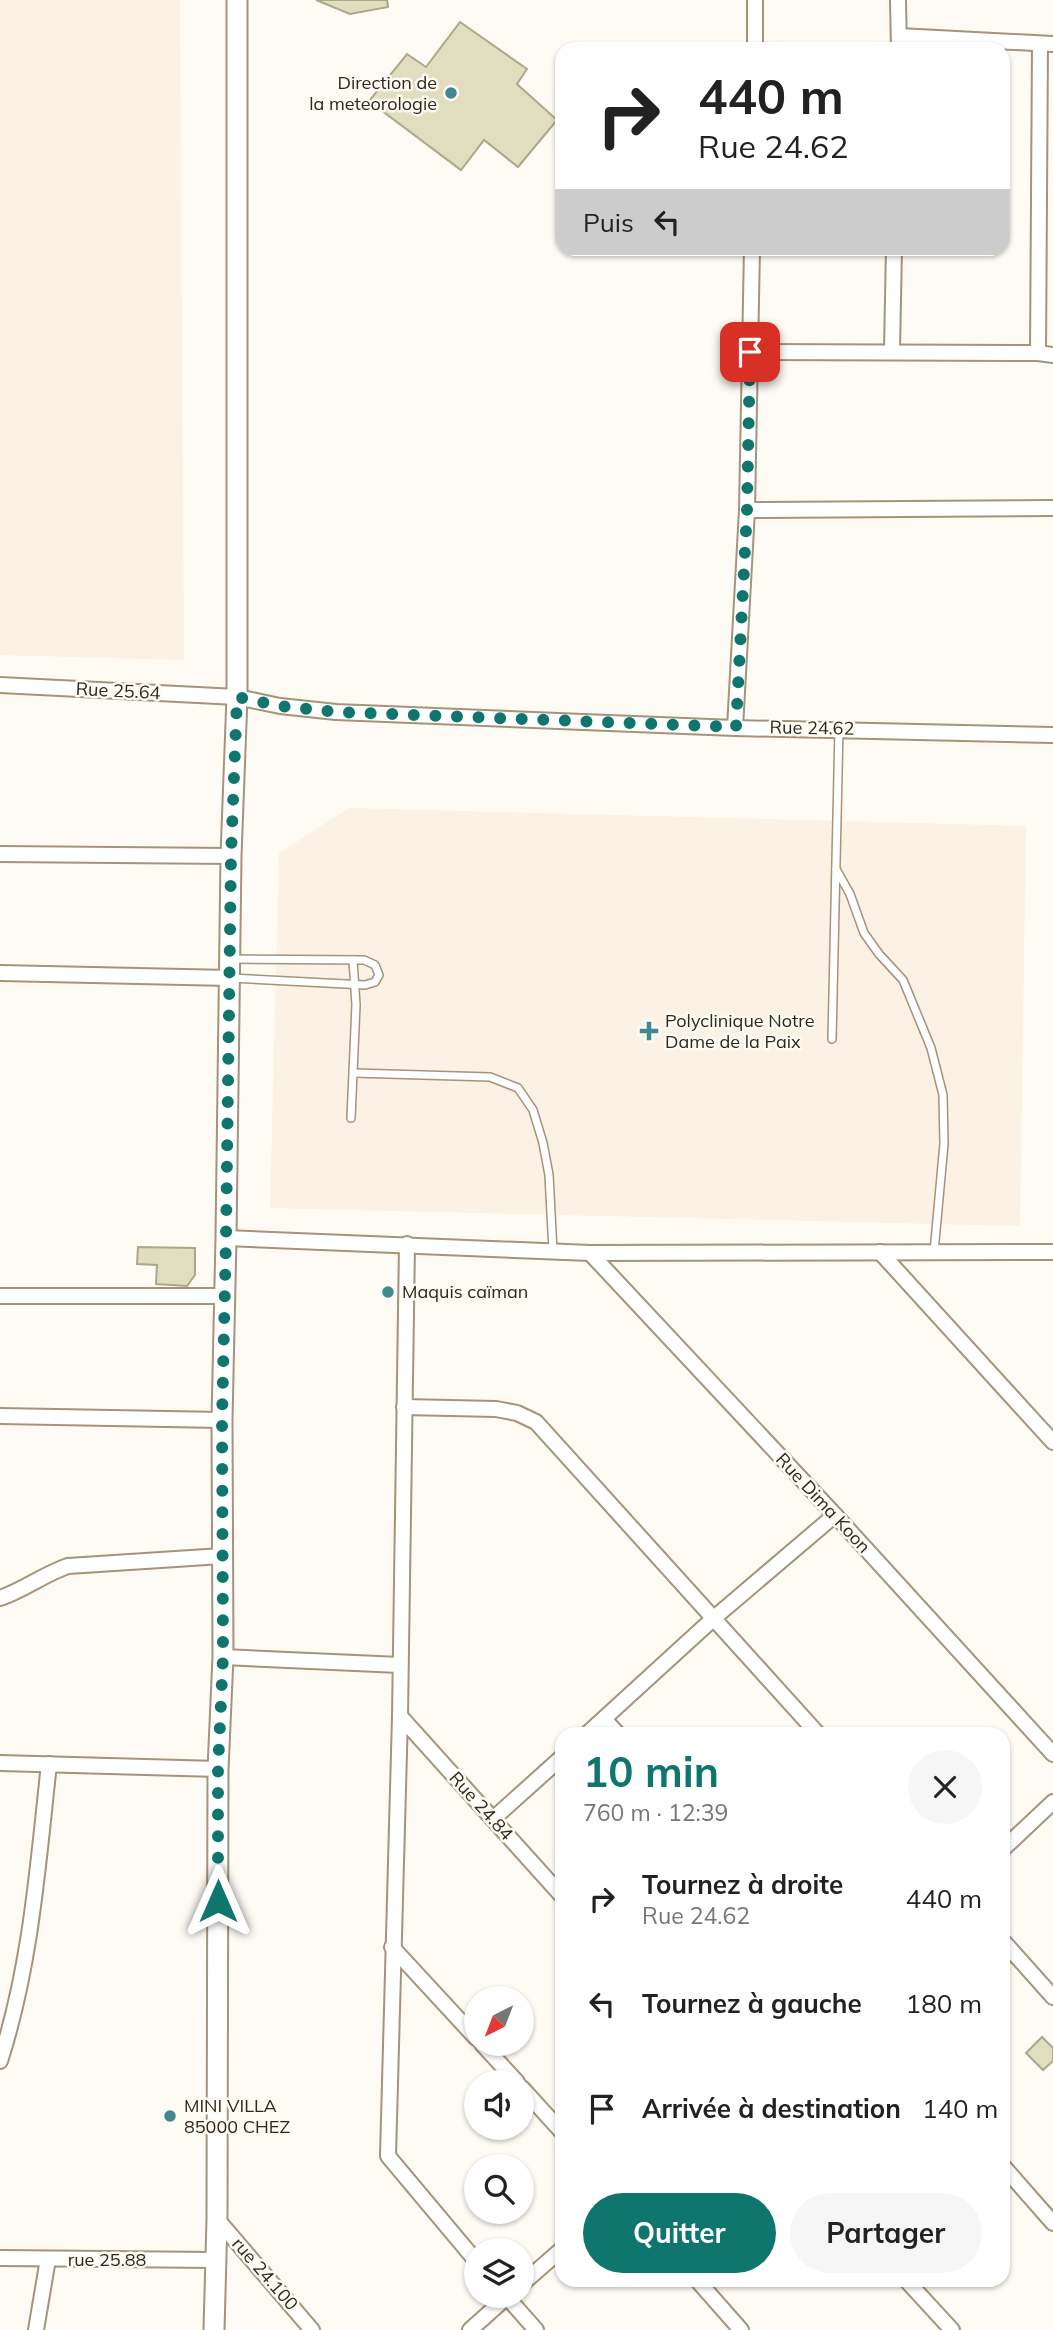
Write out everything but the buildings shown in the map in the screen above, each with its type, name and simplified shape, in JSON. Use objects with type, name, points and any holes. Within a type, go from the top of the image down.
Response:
[{"type":"street","points":[[214,2330],[217,2219],[218,1769],[223,1657],[222,1420],[231,856],[237,697],[237,0]]},
{"type":"street","points":[[755,0],[755,42]]},
{"type":"street","points":[[898,0],[899,42]]},
{"type":"street","points":[[750,352],[1046,354],[1047,44],[1010,44]]},
{"type":"street","points":[[736,727],[747,510],[752,256]]},
{"type":"street","points":[[892,351],[894,256]]},
{"type":"street","points":[[747,510],[1053,508]]},
{"type":"street","name":"Rue 25.64","points":[[0,685],[237,697]]},
{"type":"street","name":"Rue 24.62","points":[[237,697],[280,706],[336,712],[736,727],[1053,735]]},
{"type":"street","points":[[0,855],[231,856]]},
{"type":"street","points":[[0,973],[230,969]]},
{"type":"street","points":[[226,1238],[590,1253],[1053,1252]]},
{"type":"street","points":[[407,1244],[401,1716],[392,1947],[388,2156],[464,2247]]},
{"type":"street","points":[[880,1252],[1053,1442]]},
{"type":"street","name":"Rue Dima Koon","points":[[590,1253],[835,1515],[1053,1754]]},
{"type":"street","points":[[0,1296],[224,1296]]},
{"type":"street","points":[[404,1407],[496,1409],[517,1413],[536,1422],[812,1727]]},
{"type":"street","points":[[0,1416],[222,1420]]},
{"type":"street","points":[[595,1727],[714,1618],[835,1515]]},
{"type":"street","points":[[0,1598],[18,1592],[53,1571],[68,1566],[222,1556]]},
{"type":"street","points":[[223,1657],[400,1665]]},
{"type":"street","name":"Rue 24.84","points":[[401,1716],[555,1888]]},
{"type":"street","points":[[604,1719],[611,1727]]},
{"type":"street","points":[[0,1763],[218,1769]]},
{"type":"street","points":[[493,1819],[555,1763]]},
{"type":"street","points":[[0,2061],[13,2021],[32,1922],[48,1764]]},
{"type":"street","points":[[1010,1842],[1053,1802]]},
{"type":"street","points":[[392,1947],[464,2025]]},
{"type":"street","points":[[1010,1949],[1053,1997]]},
{"type":"street","points":[[493,2056],[506,2070]]},
{"type":"street","points":[[534,2101],[555,2124]]},
{"type":"street","points":[[1010,2174],[1053,2223]]},
{"type":"street","name":"rue 24.100","points":[[217,2219],[312,2330]]},
{"type":"street","points":[[534,2274],[555,2255]]},
{"type":"street","name":"rue 25.88","points":[[0,2258],[215,2260]]},
{"type":"street","points":[[36,2330],[48,2259]]},
{"type":"street","points":[[702,2287],[741,2330]]},
{"type":"street","points":[[912,2287],[952,2330]]},
{"type":"street","points":[[470,2330],[494,2308]]},
{"type":"street","points":[[517,2308],[536,2330]]},
{"type":"lane","points":[[832,1039],[839,729]]},
{"type":"lane","points":[[836,869],[850,894],[864,933],[903,980],[931,1048],[943,1094],[944,1144],[934,1252]]},
{"type":"lane","points":[[351,1118],[356,1005],[353,960]]},
{"type":"lane","points":[[364,960],[375,965],[379,975],[375,982],[365,985],[230,969],[364,960]]},
{"type":"lane","points":[[354,1073],[490,1077],[518,1088],[533,1110],[543,1143],[549,1175],[552,1251]]},
{"type":"shaded area","points":[[0,0],[180,0],[184,660],[0,655]]},
{"type":"shaded area","name":"Polyclinique Notre Dame de la Paix","points":[[349,808],[1026,826],[1020,1226],[270,1208],[279,853]]},
{"type":"place","name":"Direction de la meteorologie","points":[[451,93]]},
{"type":"place","name":"Polyclinique Notre Dame de la Paix","points":[[649,1031]]},
{"type":"place","name":"Maquis caïman","points":[[388,1292]]},
{"type":"place","name":"MINI VILLA 85000 CHEZ","points":[[170,2116]]},
{"type":"route","points":[[218,1901],[218,1769],[223,1657],[222,1420],[231,856],[237,697],[280,706],[336,712],[736,727],[747,510],[750,352]]}]
